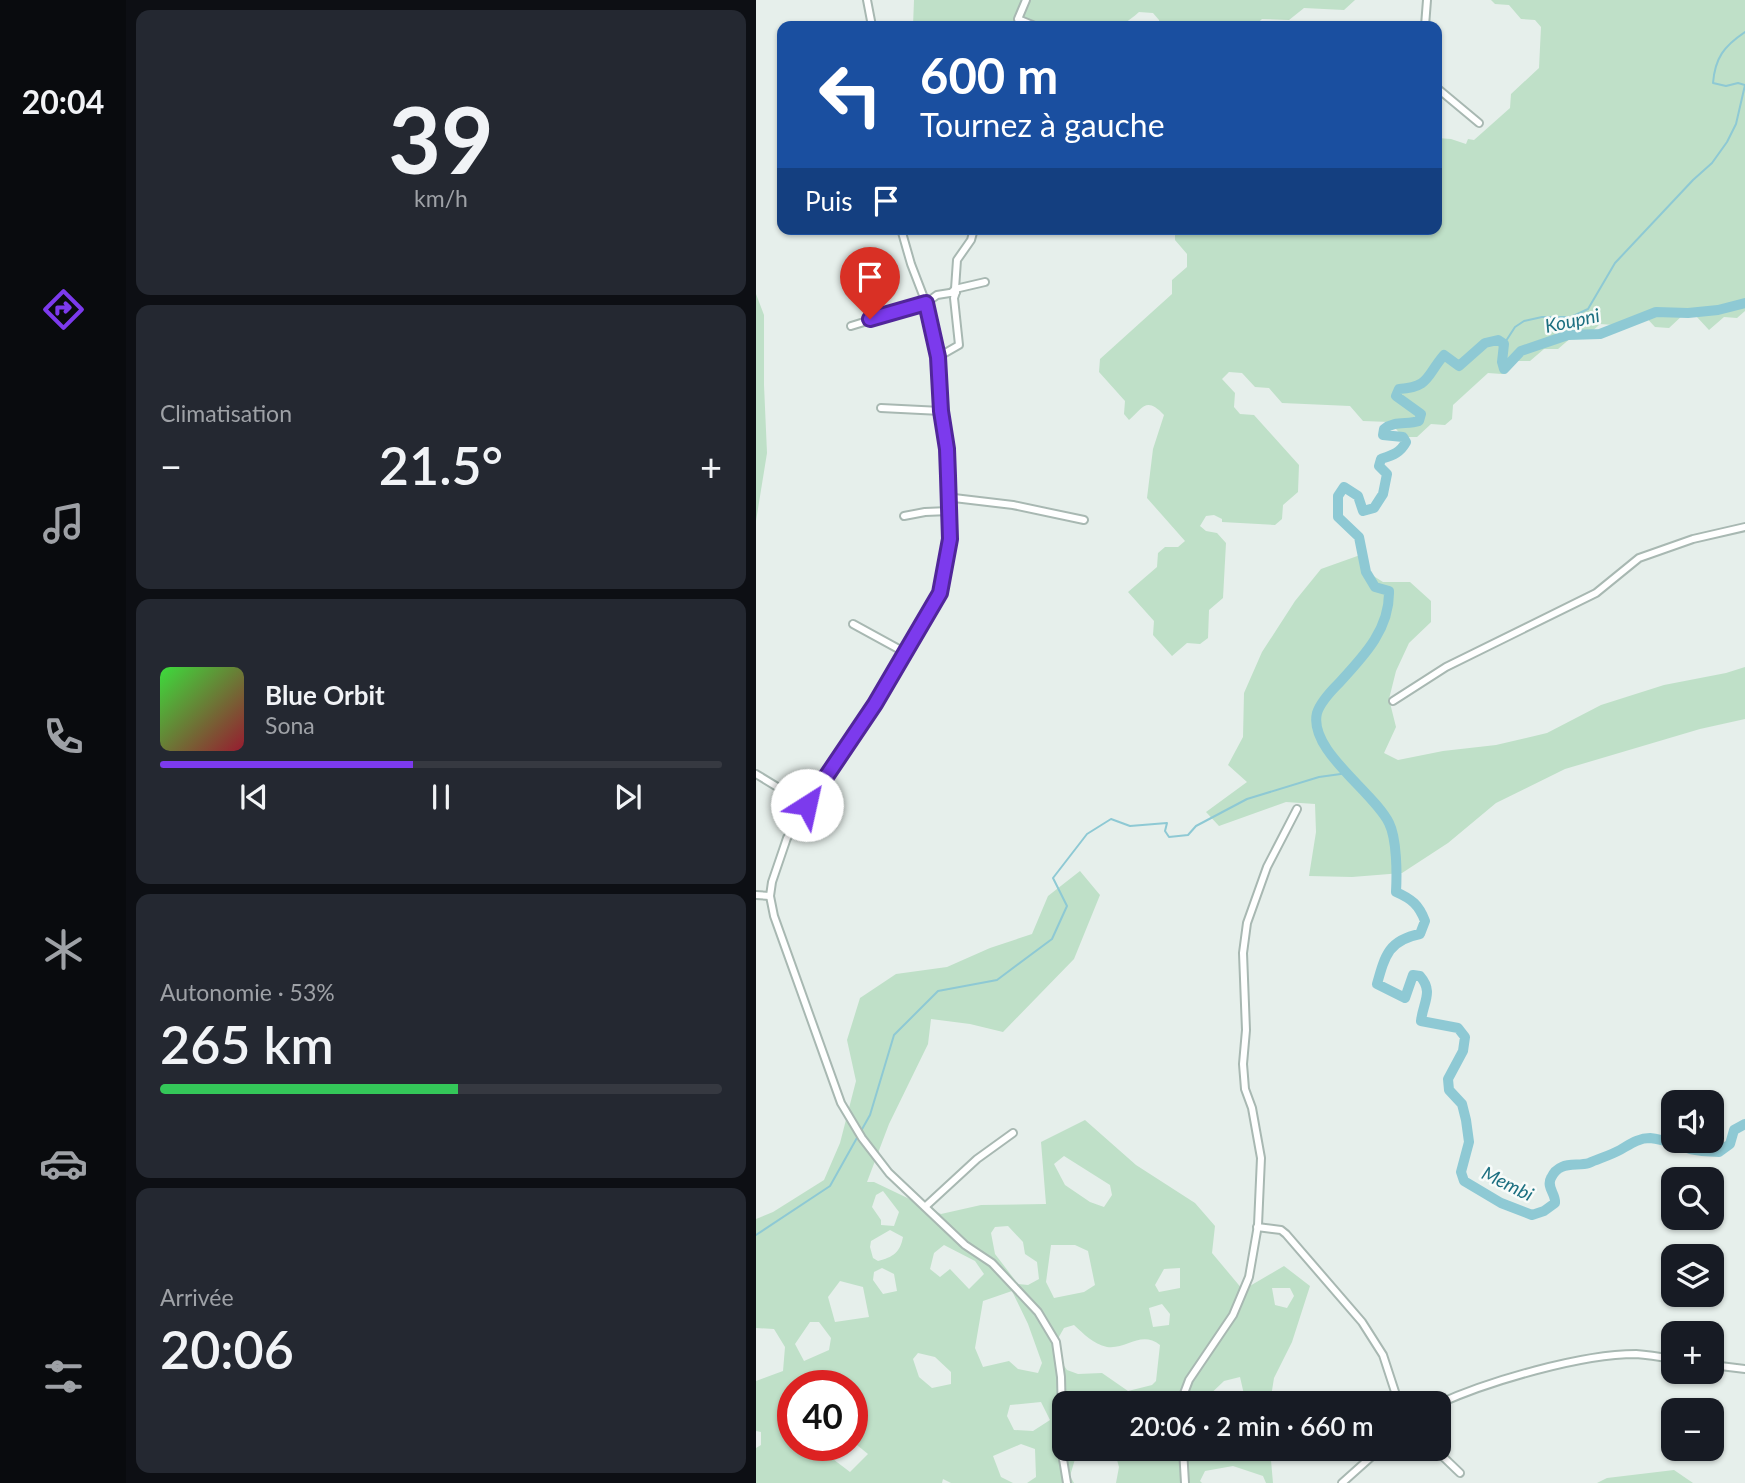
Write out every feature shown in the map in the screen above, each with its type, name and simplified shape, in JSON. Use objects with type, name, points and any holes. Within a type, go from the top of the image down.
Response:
[{"type":"street","points":[[867,0],[871,21]]},
{"type":"street","points":[[1023,21],[1018,19],[1026,0]]},
{"type":"street","points":[[1425,21],[1427,0]]},
{"type":"street","points":[[1442,92],[1479,123]]},
{"type":"street","points":[[903,235],[926,303],[938,357],[941,411],[947,449],[950,539],[940,593],[846,750],[807,805],[781,852],[770,896],[776,927],[841,1103],[862,1138],[889,1173],[965,1245],[992,1263],[1009,1279],[1038,1311],[1056,1342],[1061,1377],[1063,1459],[1067,1483]]},
{"type":"street","points":[[938,357],[959,345],[954,298],[957,260],[972,235]]},
{"type":"street","points":[[851,326],[926,303],[937,295],[985,282]]},
{"type":"street","points":[[881,408],[941,411]]},
{"type":"street","points":[[949,500],[954,498],[1013,505],[1084,520]]},
{"type":"street","points":[[904,516],[949,511]]},
{"type":"street","points":[[1394,701],[1446,667],[1596,593],[1639,558],[1693,539],[1745,527]]},
{"type":"street","points":[[853,624],[906,653]]},
{"type":"street","points":[[756,774],[807,805]]},
{"type":"street","points":[[1185,1391],[1189,1380],[1233,1315],[1249,1277],[1257,1227],[1261,1158],[1252,1108],[1245,1089],[1243,953],[1247,923],[1267,867],[1297,808]]},
{"type":"street","points":[[756,895],[770,896]]},
{"type":"street","points":[[926,1206],[977,1159],[1013,1133]]},
{"type":"street","points":[[1257,1227],[1281,1230],[1286,1234],[1362,1322],[1383,1356],[1395,1391]]},
{"type":"street","points":[[1451,1398],[1565,1364],[1637,1354],[1661,1357]]},
{"type":"street","points":[[1724,1366],[1745,1368]]},
{"type":"street","points":[[1184,1461],[1185,1483]]},
{"type":"street","points":[[1342,1483],[1367,1461]]},
{"type":"street","points":[[1447,1461],[1460,1473]]},
{"type":"green space","points":[[914,0],[1355,0],[1344,10],[1304,8],[1289,20],[1159,21],[1153,13],[1139,12],[1127,21],[913,21]]},
{"type":"green space","points":[[1491,0],[1745,0],[1745,311],[1737,318],[1724,317],[1709,330],[1696,316],[1683,315],[1669,328],[1655,327],[1642,313],[1628,326],[1600,324],[1586,337],[1572,337],[1558,349],[1544,349],[1530,361],[1517,361],[1502,374],[1488,373],[1453,405],[1452,419],[1445,425],[1431,424],[1417,437],[1403,437],[1390,422],[1363,421],[1350,406],[1282,403],[1269,388],[1255,387],[1242,373],[1229,372],[1222,379],[1235,393],[1234,407],[1240,414],[1254,415],[1299,465],[1298,492],[1283,505],[1282,519],[1275,525],[1222,522],[1222,519],[1214,515],[1206,516],[1200,526],[1206,531],[1217,533],[1226,543],[1223,598],[1209,610],[1208,638],[1200,644],[1187,643],[1172,656],[1153,635],[1154,621],[1128,592],[1157,567],[1158,553],[1165,547],[1178,547],[1185,541],[1147,498],[1153,449],[1164,415],[1149,405],[1141,408],[1129,420],[1124,414],[1125,401],[1099,372],[1100,359],[1172,294],[1172,280],[1187,267],[1187,254],[1175,240],[1175,235],[1442,235],[1442,138],[1466,144],[1468,139],[1474,140],[1510,108],[1511,94],[1539,68],[1541,27],[1535,20],[1521,19],[1509,5],[1495,4]]},
{"type":"green space","points":[[756,294],[764,315],[767,453],[756,521]]},
{"type":"green space","points":[[1363,554],[1364,570],[1383,582],[1410,582],[1431,601],[1431,622],[1409,643],[1396,671],[1389,699],[1396,727],[1384,753],[1398,760],[1496,745],[1547,733],[1601,705],[1664,685],[1745,667],[1745,719],[1700,729],[1565,769],[1496,803],[1448,843],[1402,873],[1352,877],[1309,876],[1316,832],[1315,804],[1286,802],[1219,826],[1206,812],[1247,782],[1228,765],[1243,737],[1244,693],[1262,652],[1295,601],[1321,569]]},
{"type":"green space","points":[[1080,871],[1100,895],[1074,959],[1003,1032],[931,1019],[928,1044],[889,1124],[867,1182],[874,1182],[941,1214],[981,1205],[1046,1204],[1041,1142],[1085,1120],[1136,1165],[1195,1203],[1215,1226],[1212,1253],[1243,1290],[1284,1266],[1310,1286],[1292,1342],[1274,1378],[1272,1391],[1243,1391],[1240,1377],[1224,1381],[1214,1391],[1128,1391],[1052,1391],[1052,1461],[1074,1461],[1070,1476],[1074,1483],[1027,1483],[1036,1477],[1035,1449],[1021,1444],[993,1456],[1001,1477],[1013,1483],[951,1483],[943,1479],[942,1483],[756,1483],[756,1448],[761,1445],[761,1432],[756,1431],[756,1381],[777,1373],[777,1461],[836,1461],[850,1472],[861,1461],[868,1461],[868,1370],[783,1370],[785,1347],[774,1329],[756,1328],[756,1219],[773,1212],[824,1180],[840,1143],[856,1081],[847,1040],[860,998],[896,974],[947,967],[990,948],[1032,934],[1048,896]],"holes":[[[1064,1156],[1110,1185],[1112,1195],[1104,1207],[1090,1202],[1065,1185],[1054,1164]],[[883,1191],[899,1212],[894,1226],[881,1225],[881,1220],[872,1207],[876,1195]],[[1008,1226],[1023,1242],[1025,1254],[1037,1262],[1039,1279],[1028,1285],[1018,1284],[995,1254],[991,1233],[995,1227]],[[890,1230],[903,1237],[898,1251],[878,1261],[873,1258],[871,1241]],[[944,1245],[975,1261],[984,1274],[969,1289],[950,1269],[940,1277],[930,1269],[934,1253]],[[1051,1245],[1075,1245],[1088,1251],[1095,1285],[1084,1292],[1054,1298],[1046,1282]],[[882,1268],[894,1274],[897,1291],[883,1294],[873,1280],[874,1272]],[[1180,1268],[1180,1288],[1159,1292],[1155,1285],[1164,1269]],[[840,1281],[863,1287],[869,1317],[835,1322],[828,1297]],[[1272,1288],[1290,1288],[1294,1296],[1287,1308],[1275,1305]],[[1012,1291],[1042,1363],[1038,1373],[1018,1369],[1009,1361],[983,1367],[975,1348],[983,1301]],[[1162,1304],[1170,1314],[1169,1325],[1153,1327],[1149,1308]],[[810,1322],[819,1322],[831,1338],[829,1350],[804,1361],[795,1344]],[[1074,1325],[1093,1341],[1107,1347],[1146,1339],[1160,1345],[1156,1381],[1152,1385],[1128,1391],[1102,1373],[1078,1374],[1067,1370],[1060,1360],[1056,1342],[1064,1328]],[[918,1353],[935,1357],[951,1372],[951,1384],[932,1388],[919,1377],[913,1359]],[[1041,1402],[1050,1420],[1033,1431],[1014,1430],[1007,1416],[1010,1405]]]},
{"type":"green space","points":[[1117,1461],[1271,1461],[1273,1483],[1266,1483],[1263,1476],[1233,1466],[1205,1471],[1200,1481],[1202,1483],[1116,1483]]},
{"type":"green space","points":[[1674,1470],[1693,1483],[1597,1483],[1607,1478]]},
{"type":"waterway","points":[[1745,32],[1722,53],[1713,83],[1726,86],[1738,83],[1745,85]]},
{"type":"waterway","points":[[1504,344],[1515,327],[1524,321],[1542,317],[1571,317],[1588,309],[1615,263],[1712,163],[1727,142],[1736,124],[1745,85]]},
{"type":"waterway","name":"Koupni","points":[[1745,303],[1718,310],[1656,312],[1600,334],[1568,335],[1521,351],[1504,369],[1504,344],[1498,340],[1485,343],[1459,366],[1444,355],[1422,383],[1399,389],[1396,396],[1421,414],[1419,421],[1392,425],[1384,429],[1383,435],[1403,437],[1406,442],[1396,453],[1381,459],[1379,466],[1387,474],[1383,494],[1374,508],[1363,511],[1358,496],[1344,487],[1338,496],[1338,517],[1359,537],[1366,572],[1375,587],[1389,591],[1385,618],[1374,641],[1330,693],[1317,713],[1317,727],[1322,741],[1389,823],[1395,847],[1396,892],[1414,903],[1425,921],[1420,934],[1401,940],[1390,950],[1377,984],[1405,998],[1413,975],[1420,976],[1427,992],[1421,1021],[1458,1028],[1465,1037],[1463,1051],[1448,1079],[1449,1090],[1462,1104],[1466,1120],[1469,1142],[1461,1172],[1464,1181],[1501,1203],[1532,1215],[1555,1203],[1550,1181],[1554,1172],[1563,1166],[1589,1163],[1646,1138],[1659,1139],[1694,1150],[1719,1152],[1730,1144],[1734,1130],[1745,1124]]},
{"type":"waterway","points":[[861,1131],[870,1115],[894,1035],[938,991],[997,980],[1052,939],[1067,906],[1053,878],[1087,834],[1111,819],[1130,826],[1167,823],[1165,831],[1169,837],[1188,835],[1196,826],[1247,799],[1319,777],[1348,773]]},
{"type":"waterway","points":[[756,1235],[830,1186],[858,1136]]},
{"type":"route","points":[[807,805],[875,704],[940,593],[950,539],[947,449],[941,411],[938,357],[926,303],[870,319]]},
{"type":"water label","name":"Membi","points":[[1508,1183]]}]
